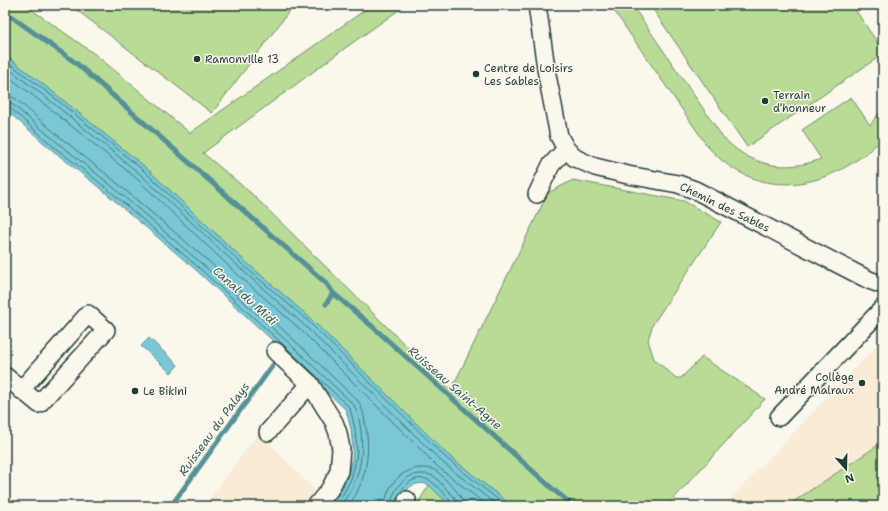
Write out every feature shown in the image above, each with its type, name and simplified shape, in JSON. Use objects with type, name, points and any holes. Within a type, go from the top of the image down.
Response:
[{"type":"street","name":"Chemin des Sables","points":[[537,5],[538,33],[553,79],[559,136],[566,149],[575,158],[595,167],[624,171],[678,184],[695,190],[869,280],[883,284]]},
{"type":"street","points":[[537,194],[551,165],[566,149]]},
{"type":"street","points":[[778,417],[883,308]]},
{"type":"street","points":[[5,376],[21,390],[39,404],[106,330],[88,314],[21,390]]},
{"type":"street","points":[[276,351],[310,384],[334,422],[338,433],[342,449],[339,471],[330,489],[316,506]]},
{"type":"street","points":[[268,432],[310,384]]},
{"type":"shaded area","name":"Collège André Malraux","points":[[883,339],[883,506],[723,506],[800,426]]},
{"type":"shaded area","points":[[259,432],[320,496],[311,506],[204,506]]},
{"type":"green space","points":[[5,5],[25,5],[96,55],[190,133],[372,5],[406,5],[203,153],[252,194],[451,390],[548,193],[573,180],[684,201],[721,222],[653,324],[648,340],[654,359],[676,378],[681,378],[702,357],[765,399],[667,506],[512,506],[448,455],[310,318],[247,263],[145,167],[5,55]]},
{"type":"green space","name":"Ramonville 13","points":[[70,5],[294,5],[212,113]]},
{"type":"green space","points":[[610,5],[632,5],[722,136],[732,146],[755,160],[781,166],[794,166],[821,159],[802,130],[851,97],[870,125],[883,108],[883,138],[863,155],[842,169],[819,179],[796,183],[773,183],[750,177],[728,165],[708,147]]},
{"type":"green space","name":"Terrain d'honneur","points":[[650,5],[852,5],[883,51],[883,54],[747,147]]},
{"type":"green space","points":[[883,442],[883,506],[787,506]]},
{"type":"green space","points":[[429,485],[450,506],[416,506]]},
{"type":"water","name":"Canal du Midi","points":[[5,55],[145,167],[247,263],[310,318],[448,455],[512,506],[450,506],[428,484],[422,483],[413,485],[406,491],[400,506],[328,506],[339,494],[344,485],[352,459],[353,451],[351,429],[346,410],[196,270],[5,109]]},
{"type":"water","points":[[149,338],[178,365],[171,373],[141,346]]},
{"type":"waterway","points":[[5,12],[76,63],[327,284],[333,293]]},
{"type":"waterway","name":"Ruisseau Saint-Agne","points":[[326,304],[333,293],[373,327],[555,491],[574,506]]},
{"type":"waterway","name":"Ruisseau du Palays","points":[[171,506],[273,365]]},
{"type":"place","name":"Ramonville 13","points":[[197,59]]},
{"type":"place","name":"Centre de Loisirs Les Sables","points":[[476,74]]},
{"type":"place","name":"Terrain d'honneur","points":[[765,101]]},
{"type":"place","name":"Collège André Malraux","points":[[862,383]]},
{"type":"place","name":"Le Bikini","points":[[135,391]]}]
